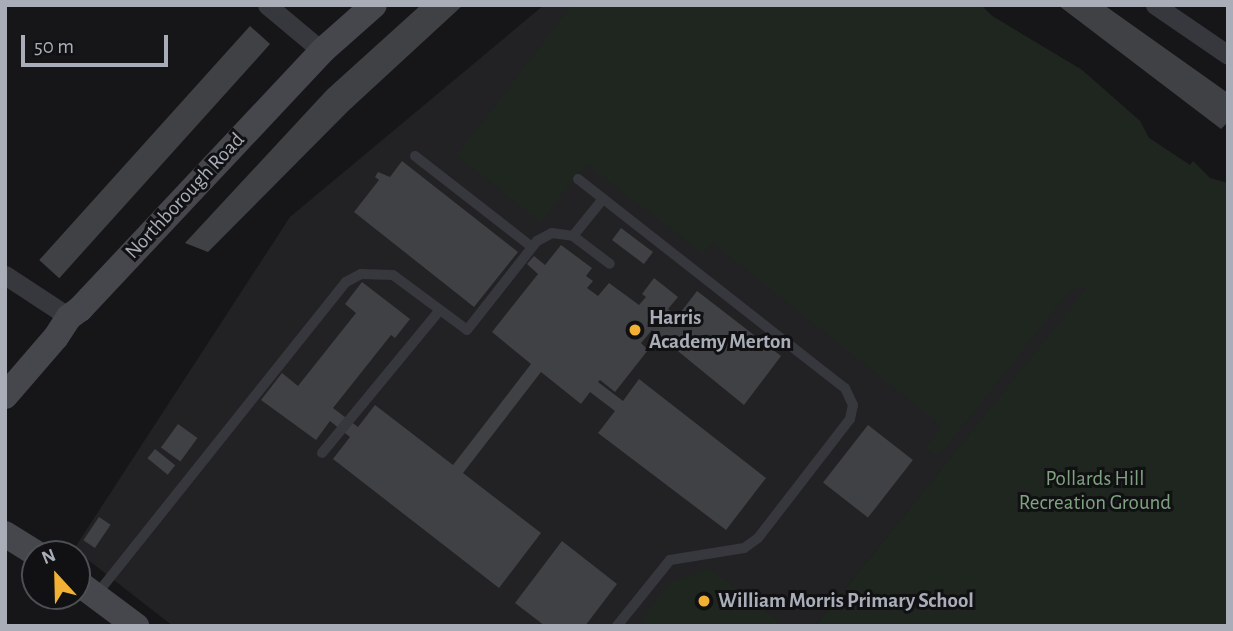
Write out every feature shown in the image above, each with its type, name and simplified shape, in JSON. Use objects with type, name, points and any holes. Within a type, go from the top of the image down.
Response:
[{"type":"street","points":[[267,5],[322,51]]},
{"type":"street","name":"Northborough Road","points":[[5,396],[56,337],[69,317],[322,51],[374,5]]},
{"type":"street","points":[[1155,5],[1228,55]]},
{"type":"street","points":[[5,275],[69,317]]},
{"type":"street","points":[[5,534],[21,544]]},
{"type":"street","points":[[91,593],[136,626]]},
{"type":"lane","points":[[415,156],[532,247]]},
{"type":"lane","points":[[578,179],[845,388],[853,405],[850,419],[758,538],[744,548],[670,560],[617,626]]},
{"type":"lane","points":[[573,236],[603,199]]},
{"type":"lane","points":[[91,583],[346,282],[361,274],[393,275],[467,330],[543,236],[552,233],[573,236],[610,264]]},
{"type":"lane","points":[[322,453],[440,310]]},
{"type":"shaded area","name":"Harris Academy Merton","points":[[544,5],[981,5],[992,16],[1082,70],[1140,121],[1149,138],[1188,164],[815,626],[173,626],[91,562],[91,540],[80,540],[290,217]]},
{"type":"green space","name":"Pollards Hill Recreation Ground","points":[[572,5],[981,5],[992,16],[1082,70],[1140,121],[1149,138],[1190,165],[1193,161],[1210,178],[1228,183],[1228,626],[815,626],[1087,288],[1071,289],[938,457],[926,448],[942,426],[713,243],[703,254],[587,164],[540,222],[457,155]]},
{"type":"green space","name":"William Morris Primary School","points":[[709,568],[784,626],[649,626],[641,620],[670,583]]},
{"type":"building","points":[[421,5],[463,5],[348,111],[208,252],[185,243],[327,90]]},
{"type":"building","points":[[1058,5],[1104,5],[1228,93],[1228,122],[1221,129]]},
{"type":"building","points":[[250,26],[270,44],[59,278],[39,260]]},
{"type":"building","points":[[402,161],[518,252],[474,307],[354,212],[379,180],[375,177],[378,172],[390,177]]},
{"type":"building","points":[[621,228],[653,252],[644,264],[612,240]]},
{"type":"building","points":[[561,245],[592,268],[586,276],[593,281],[587,288],[598,296],[609,283],[639,305],[646,297],[642,294],[654,278],[678,297],[668,309],[677,317],[697,291],[781,356],[744,405],[652,330],[641,343],[648,350],[615,392],[600,380],[598,382],[623,401],[639,379],[766,478],[726,530],[598,433],[615,411],[590,392],[581,404],[541,372],[463,473],[541,533],[499,588],[333,459],[350,437],[330,421],[316,440],[261,400],[282,373],[298,386],[356,313],[345,304],[362,282],[410,319],[395,338],[391,335],[333,408],[358,427],[375,405],[453,465],[531,364],[492,332],[538,274],[527,264],[534,256],[545,265]]},
{"type":"building","points":[[178,424],[197,438],[180,462],[161,447]]},
{"type":"building","points":[[868,425],[913,460],[868,518],[823,483]]},
{"type":"building","points":[[155,449],[175,465],[168,475],[147,458]]},
{"type":"building","points":[[99,517],[111,525],[95,548],[91,545],[91,540],[83,540]]},
{"type":"building","points":[[562,541],[617,584],[585,626],[545,626],[515,603]]},
{"type":"place","name":"Harris Academy Merton","points":[[635,330]]},
{"type":"place","name":"William Morris Primary School","points":[[704,601]]}]
